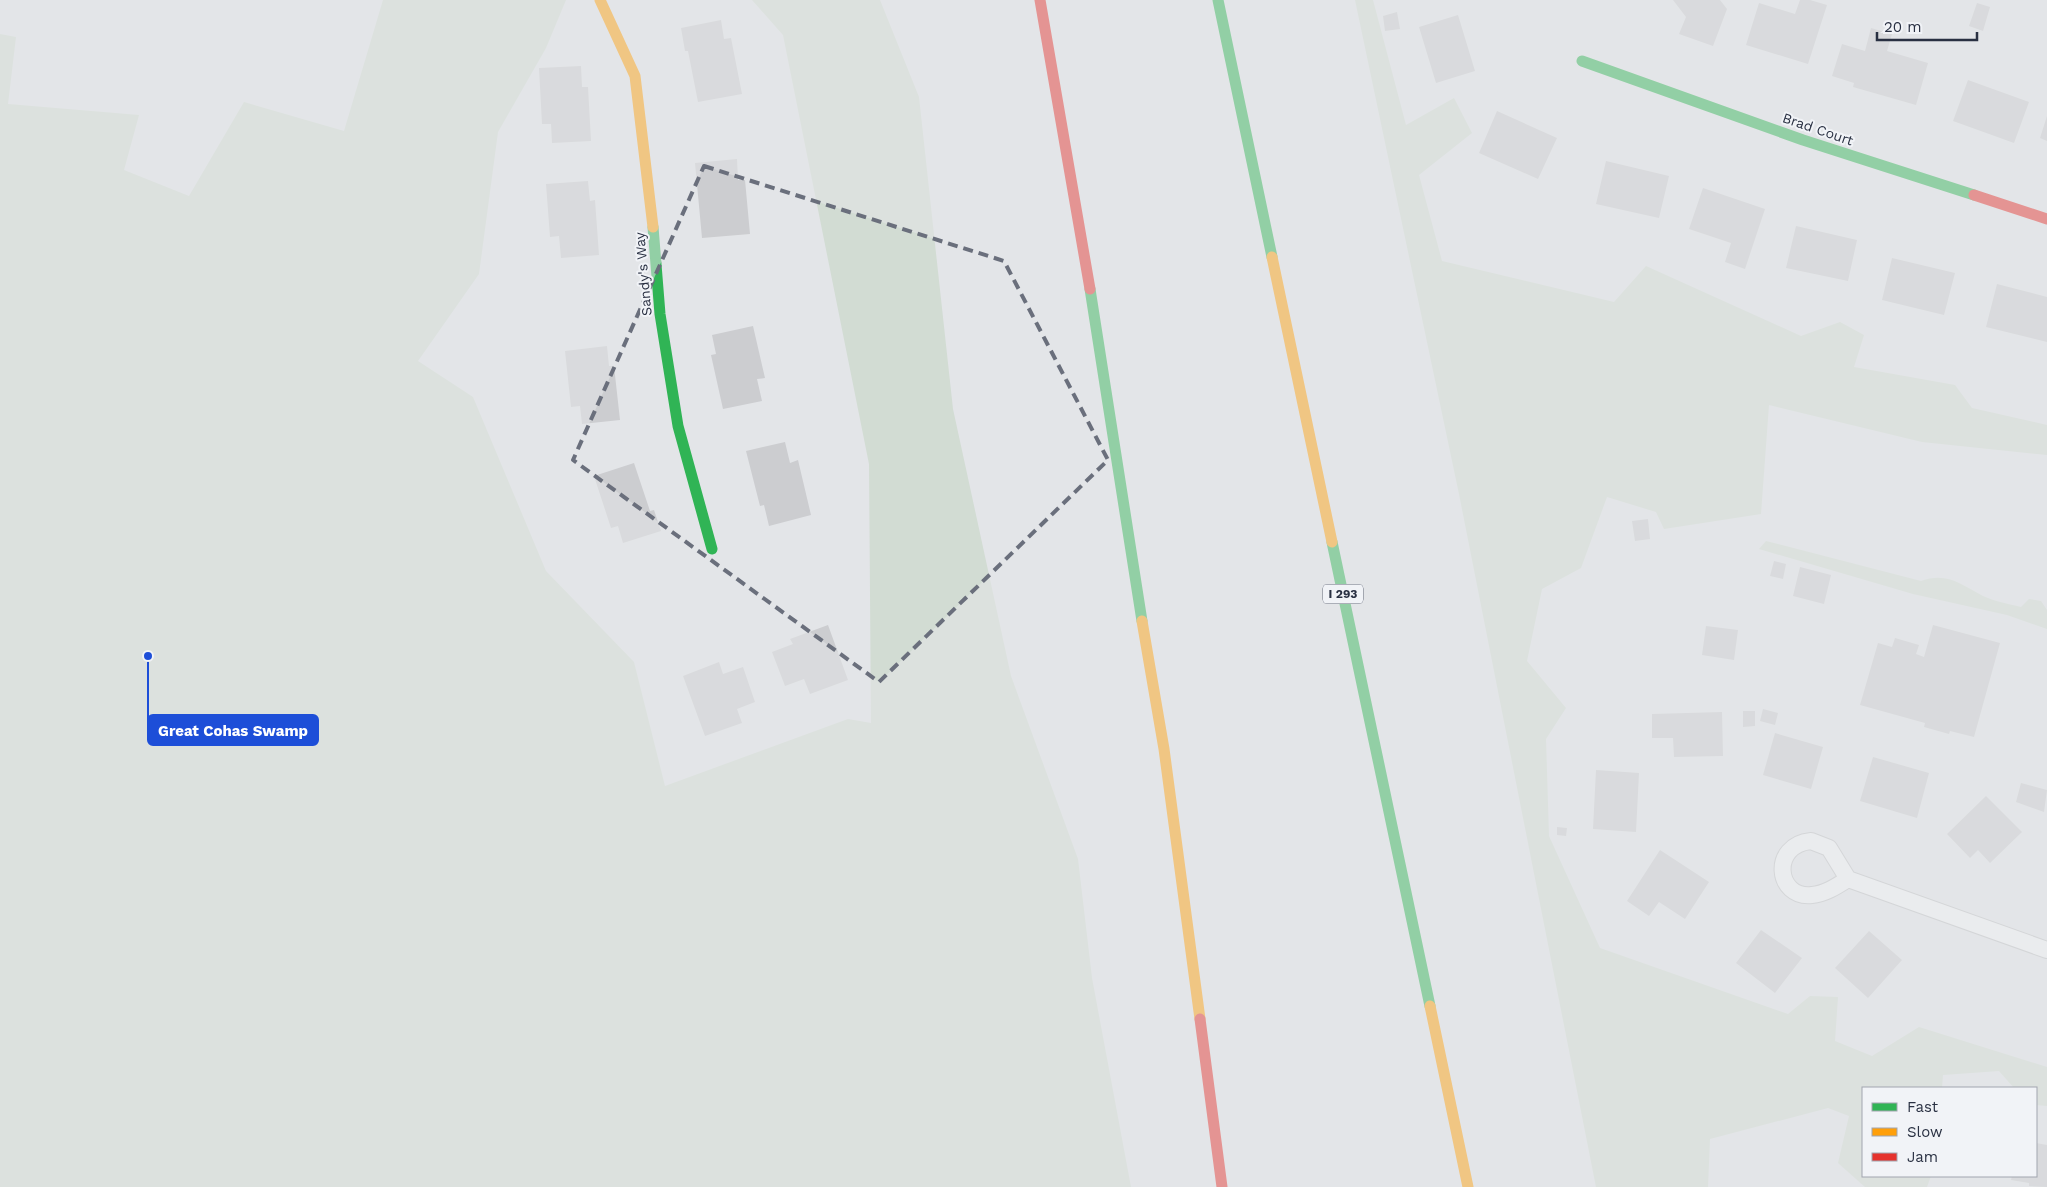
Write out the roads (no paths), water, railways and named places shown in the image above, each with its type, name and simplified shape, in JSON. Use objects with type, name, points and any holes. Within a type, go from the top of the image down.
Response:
[{"type":"main road","name":"Sandy's Way","points":[[600,0],[635,76],[652,210],[660,314],[678,426],[712,549]]},
{"type":"main road","points":[[1040,0],[1083,248],[1121,496],[1164,749],[1222,1187]]},
{"type":"main road","name":"I 293","points":[[1218,0],[1468,1187]]},
{"type":"main road","name":"Brad Court","points":[[1582,60],[1803,140],[2047,219]]},
{"type":"lane","points":[[1848,879],[2047,950]]},
{"type":"place","name":"Great Cohas Swamp","points":[[148,656]]}]
